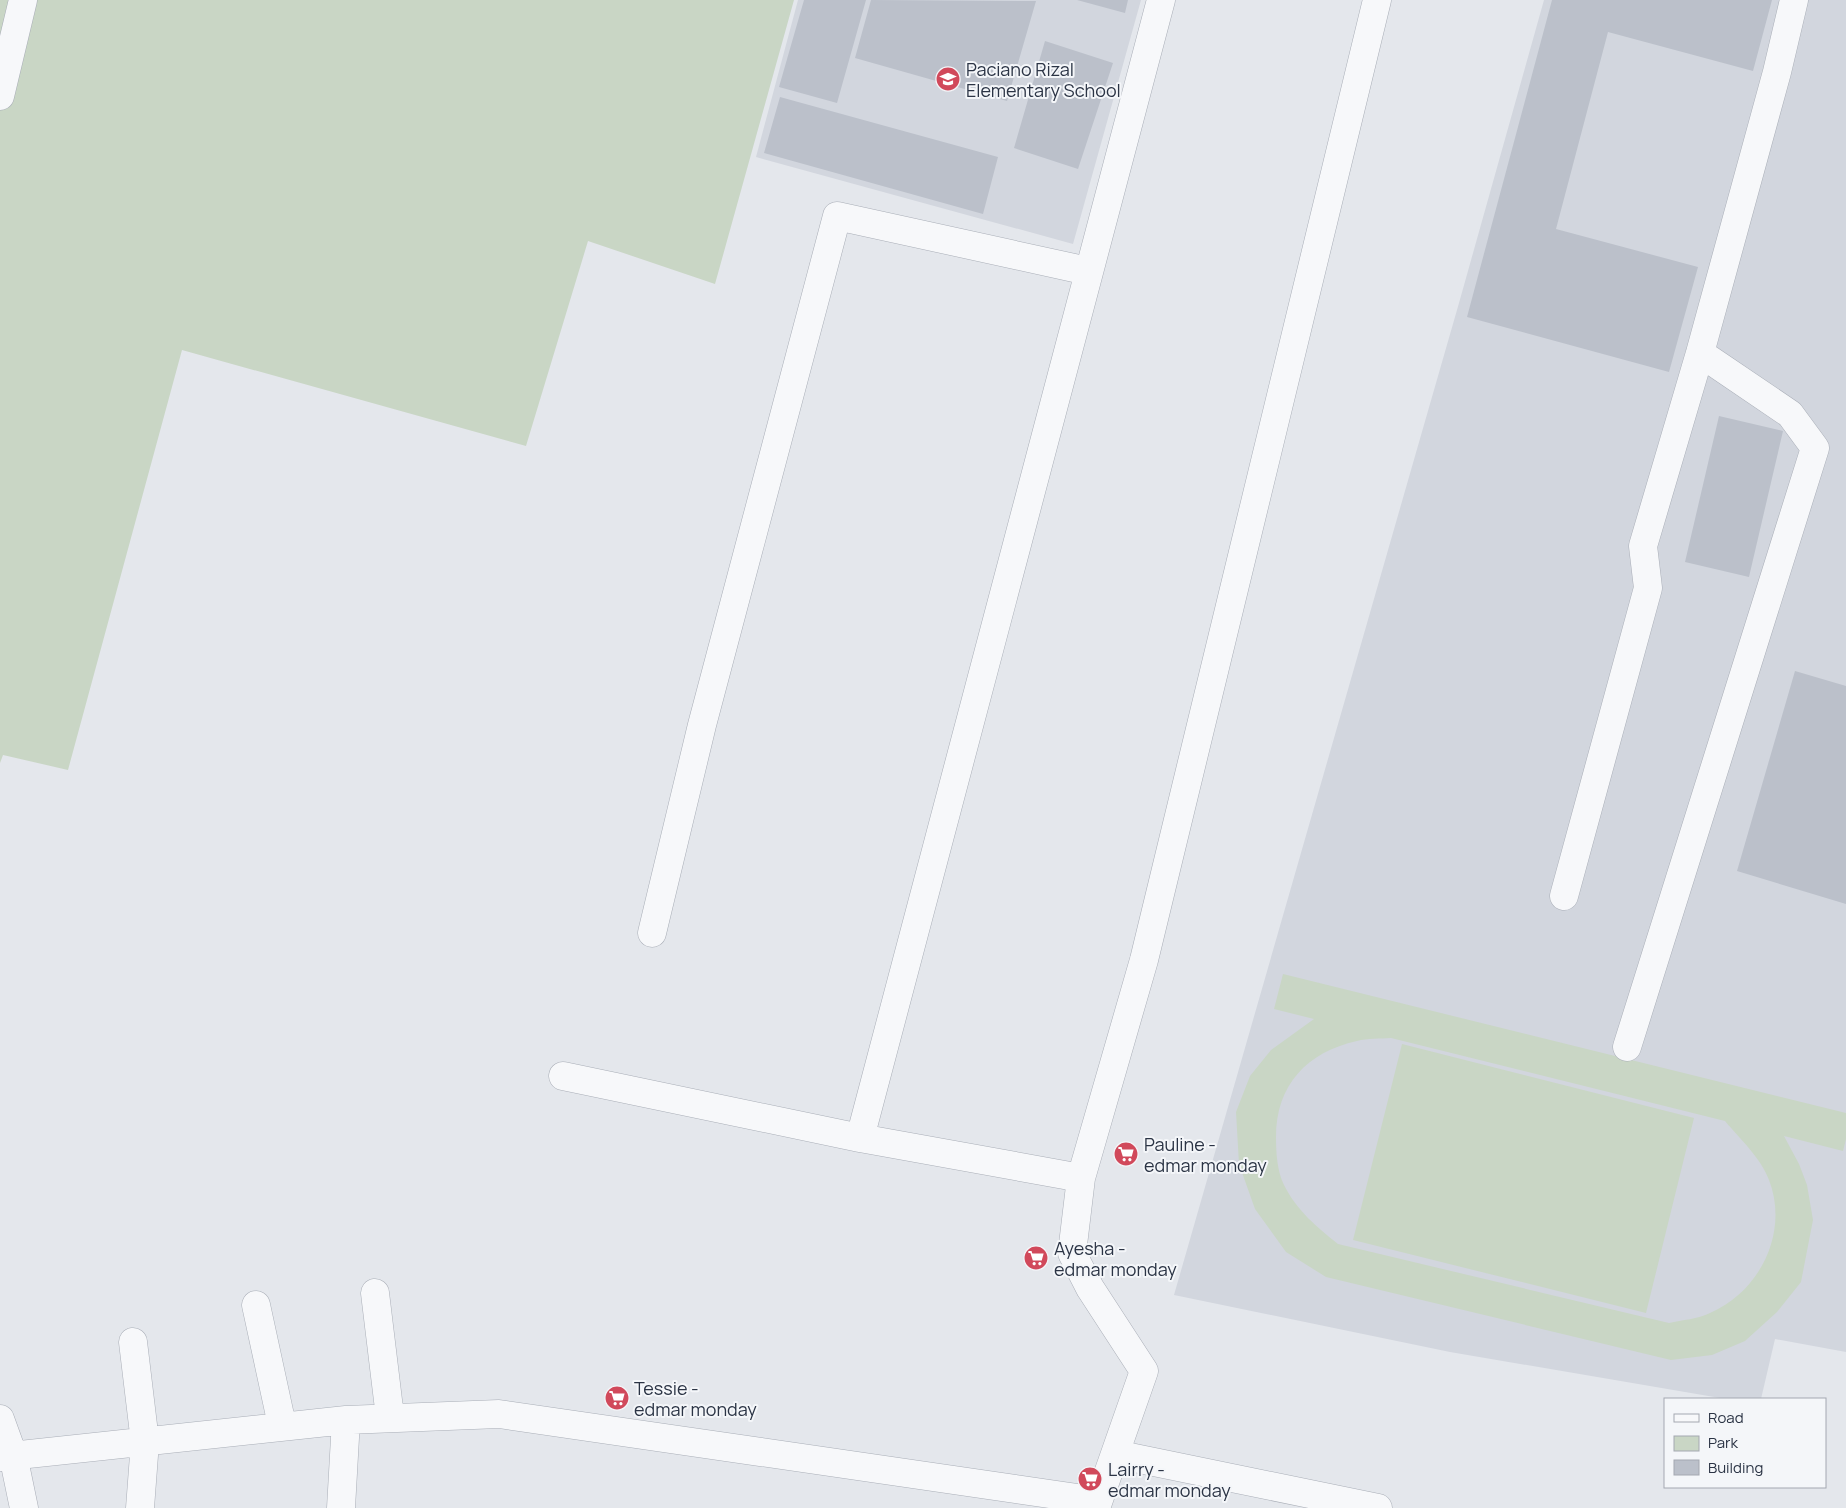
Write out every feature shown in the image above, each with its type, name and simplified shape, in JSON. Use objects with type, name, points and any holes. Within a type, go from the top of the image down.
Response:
[{"type":"street","points":[[0,96],[23,0]]},
{"type":"street","points":[[860,1138],[1161,0]]},
{"type":"street","points":[[7,1456],[346,1420],[499,1414],[1097,1504],[1144,1371],[1090,1288],[1072,1253],[1081,1178],[1144,960],[1377,0]]},
{"type":"street","points":[[1564,896],[1648,588],[1643,546],[1700,353],[1777,72],[1794,0]]},
{"type":"street","points":[[652,934],[702,725],[837,216],[1088,271]]},
{"type":"street","points":[[1627,1046],[1815,448],[1790,414],[1700,353]]},
{"type":"street","points":[[563,1076],[860,1138],[1081,1178]]},
{"type":"street","points":[[375,1294],[390,1417]]},
{"type":"street","points":[[256,1305],[282,1426]]},
{"type":"street","points":[[134,1342],[145,1442],[140,1508]]},
{"type":"street","points":[[0,1419],[7,1456],[24,1508]]},
{"type":"street","points":[[341,1508],[346,1420]]},
{"type":"street","points":[[1115,1454],[1378,1508]]},
{"type":"shaded area","name":"Paciano Rizal Elementary School","points":[[798,0],[1141,0],[1073,244],[756,157]]},
{"type":"shaded area","points":[[1544,0],[1846,0],[1846,1352],[1775,1339],[1761,1398],[1720,1398],[1450,1352],[1174,1295],[1459,303]]},
{"type":"green space","points":[[0,0],[794,0],[715,284],[588,241],[526,446],[182,350],[68,770],[3,755],[0,763]]},
{"type":"green space","points":[[1283,974],[1846,1113],[1846,1139],[1843,1151],[1784,1136],[1799,1164],[1807,1185],[1813,1220],[1801,1282],[1777,1312],[1745,1341],[1712,1355],[1671,1360],[1326,1277],[1286,1252],[1255,1209],[1239,1164],[1236,1112],[1250,1076],[1271,1050],[1314,1019],[1274,1009]],"holes":[[[1391,1038],[1725,1121],[1756,1156],[1769,1180],[1774,1199],[1773,1239],[1756,1275],[1744,1290],[1728,1303],[1705,1315],[1669,1323],[1338,1244],[1301,1211],[1284,1185],[1278,1168],[1277,1118],[1288,1087],[1309,1062],[1323,1053],[1339,1046],[1370,1039]]]},
{"type":"green space","points":[[1402,1044],[1694,1118],[1646,1313],[1353,1240]]},
{"type":"building","points":[[804,0],[866,0],[837,103],[779,87]]},
{"type":"building","points":[[871,0],[1036,1],[1007,101],[855,58]]},
{"type":"building","points":[[1077,0],[1128,0],[1125,13]]},
{"type":"building","points":[[1552,0],[1772,0],[1753,71],[1608,32],[1556,229],[1698,267],[1669,372],[1467,317]]},
{"type":"building","points":[[1045,41],[1113,63],[1078,169],[1014,148]]},
{"type":"building","points":[[780,97],[998,157],[983,214],[764,153]]},
{"type":"building","points":[[1719,416],[1783,431],[1749,577],[1685,562]]},
{"type":"building","points":[[1795,671],[1846,686],[1846,904],[1737,871]]},
{"type":"place","name":"Paciano Rizal Elementary School","points":[[948,79]]},
{"type":"place","name":"Pauline - edmar monday","points":[[1126,1154]]},
{"type":"place","name":"Ayesha - edmar monday","points":[[1036,1258]]},
{"type":"place","name":"Tessie - edmar monday","points":[[617,1398]]},
{"type":"place","name":"Lairry - edmar monday","points":[[1090,1479]]}]
